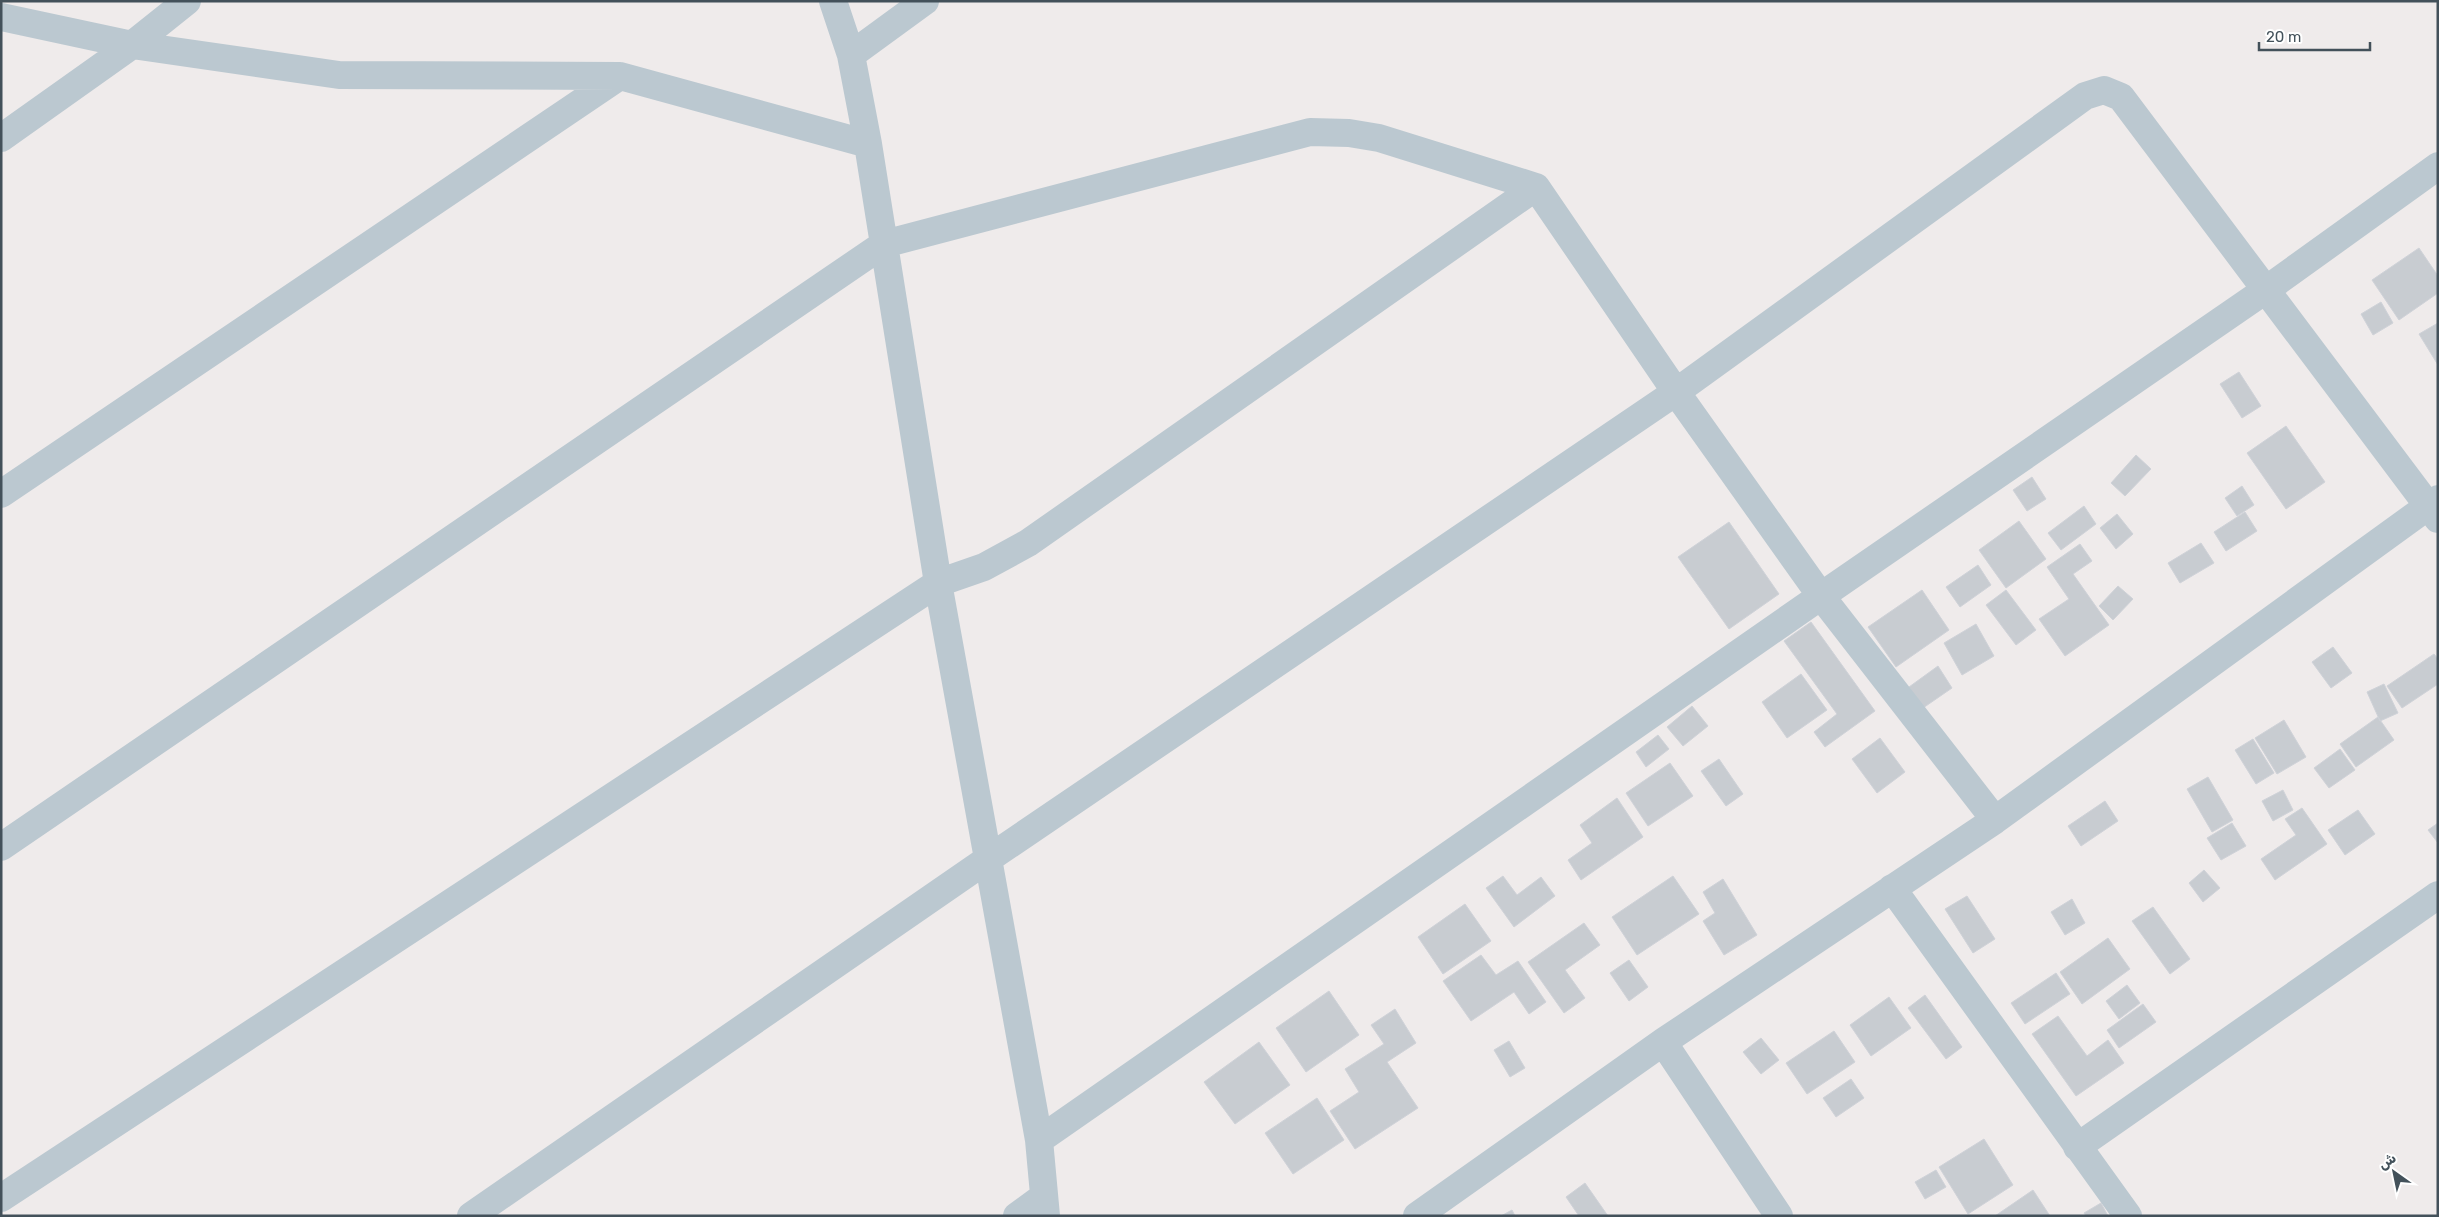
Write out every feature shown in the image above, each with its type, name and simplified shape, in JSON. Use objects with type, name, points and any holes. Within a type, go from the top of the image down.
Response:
[{"type":"street","points":[[1,138],[132,44],[187,1]]},
{"type":"street","points":[[834,1],[851,55],[868,144],[938,583],[1039,1140],[1045,1207],[1017,1216]]},
{"type":"street","points":[[851,55],[925,1]]},
{"type":"street","points":[[1,17],[132,44],[339,75],[620,76],[868,144]]},
{"type":"street","points":[[1,494],[620,76]]},
{"type":"street","points":[[471,1216],[988,859],[1676,392],[2085,96],[2104,90],[2121,97],[2435,507],[1995,820],[1663,1042],[1417,1216]]},
{"type":"street","points":[[1,847],[884,244],[1310,132],[1349,133],[1378,138],[1536,187],[1676,392],[1820,596],[1995,820]]},
{"type":"street","points":[[1039,1140],[1820,596],[2267,289],[2438,166]]},
{"type":"street","points":[[1,1198],[938,583],[984,567],[1028,543],[1536,187]]},
{"type":"street","points":[[1892,888],[2128,1216]]},
{"type":"street","points":[[2077,1147],[2438,895]]},
{"type":"street","points":[[1663,1042],[1779,1216]]},
{"type":"building","points":[[2419,248],[2438,276],[2438,293],[2399,320],[2372,280]]},
{"type":"building","points":[[2381,302],[2393,323],[2373,335],[2361,314]]},
{"type":"building","points":[[2438,323],[2438,365],[2419,334]]},
{"type":"building","points":[[2239,372],[2261,406],[2242,418],[2220,384]]},
{"type":"building","points":[[2286,426],[2325,482],[2286,509],[2247,453]]},
{"type":"building","points":[[2136,455],[2151,469],[2125,496],[2111,483]]},
{"type":"building","points":[[2032,477],[2046,499],[2027,511],[2013,490]]},
{"type":"building","points":[[2242,486],[2254,505],[2237,516],[2225,498]]},
{"type":"building","points":[[2084,506],[2096,524],[2061,550],[2048,533]]},
{"type":"building","points":[[2245,512],[2257,531],[2226,551],[2214,532]]},
{"type":"building","points":[[2117,514],[2133,534],[2116,549],[2100,528]]},
{"type":"building","points":[[2019,521],[2046,559],[2006,588],[1979,550]]},
{"type":"building","points":[[1729,522],[1779,594],[1729,629],[1678,557]]},
{"type":"building","points":[[2201,543],[2214,563],[2180,583],[2168,563]]},
{"type":"building","points":[[2080,544],[2092,561],[2073,574],[2109,625],[2065,656],[2039,619],[2069,599],[2047,567]]},
{"type":"building","points":[[1978,565],[1991,585],[1960,607],[1946,587]]},
{"type":"building","points":[[2118,586],[2133,599],[2113,620],[2099,606]]},
{"type":"building","points":[[1922,590],[1949,630],[1896,667],[1868,627]]},
{"type":"building","points":[[2006,590],[2036,630],[2016,645],[1986,605]]},
{"type":"building","points":[[1811,622],[1875,711],[1825,747],[1814,732],[1837,714],[1784,641]]},
{"type":"building","points":[[1976,624],[1994,656],[1962,675],[1944,643]]},
{"type":"building","points":[[2333,647],[2352,673],[2331,688],[2312,662]]},
{"type":"building","points":[[2434,654],[2438,659],[2438,684],[2402,708],[2387,686]]},
{"type":"building","points":[[1938,666],[1952,688],[1923,708],[1909,687]]},
{"type":"building","points":[[1801,674],[1827,710],[1787,738],[1762,702]]},
{"type":"building","points":[[2384,684],[2398,713],[2380,721],[2367,692]]},
{"type":"building","points":[[1692,706],[1708,726],[1683,746],[1667,727]]},
{"type":"building","points":[[2378,717],[2394,740],[2356,767],[2340,744]]},
{"type":"building","points":[[2284,720],[2306,757],[2277,774],[2255,738]]},
{"type":"building","points":[[1658,735],[1669,749],[1646,767],[1636,752]]},
{"type":"building","points":[[1880,738],[1905,772],[1877,793],[1852,759]]},
{"type":"building","points":[[2253,739],[2274,773],[2256,784],[2235,750]]},
{"type":"building","points":[[2340,749],[2355,770],[2329,788],[2314,768]]},
{"type":"building","points":[[1719,759],[1743,794],[1726,806],[1701,771]]},
{"type":"building","points":[[1670,763],[1693,796],[1648,826],[1626,793]]},
{"type":"building","points":[[2208,777],[2233,820],[2212,832],[2187,789]]},
{"type":"building","points":[[2283,790],[2293,810],[2273,821],[2262,801]]},
{"type":"building","points":[[1617,798],[1643,837],[1581,880],[1568,860],[1592,843],[1580,825]]},
{"type":"building","points":[[2105,801],[2118,821],[2081,846],[2068,826]]},
{"type":"building","points":[[2302,808],[2327,844],[2275,880],[2261,859],[2296,835],[2285,819]]},
{"type":"building","points":[[2358,810],[2375,834],[2345,855],[2328,830]]},
{"type":"building","points":[[2232,823],[2246,846],[2221,860],[2207,838]]},
{"type":"building","points":[[2438,823],[2438,843],[2428,830]]},
{"type":"building","points":[[2204,870],[2220,888],[2203,902],[2189,883]]},
{"type":"building","points":[[1503,876],[1517,895],[1541,877],[1555,896],[1514,927],[1486,888]]},
{"type":"building","points":[[1673,876],[1699,914],[1637,955],[1612,917]]},
{"type":"building","points":[[1723,879],[1757,935],[1724,955],[1703,921],[1715,913],[1703,892]]},
{"type":"building","points":[[1967,896],[1995,939],[1973,953],[1945,909]]},
{"type":"building","points":[[2072,899],[2085,923],[2065,935],[2051,912]]},
{"type":"building","points":[[1465,904],[1491,941],[1443,974],[1418,937]]},
{"type":"building","points":[[2153,907],[2190,959],[2170,974],[2132,921]]},
{"type":"building","points":[[1584,923],[1600,945],[1565,970],[1585,998],[1564,1013],[1528,962]]},
{"type":"building","points":[[2108,938],[2130,969],[2082,1004],[2060,972]]},
{"type":"building","points":[[1481,955],[1496,975],[1518,961],[1546,1002],[1529,1014],[1514,992],[1471,1021],[1443,981]]},
{"type":"building","points":[[1629,960],[1648,987],[1629,1001],[1610,973]]},
{"type":"building","points":[[2056,973],[2070,994],[2025,1024],[2011,1003]]},
{"type":"building","points":[[2127,985],[2140,1003],[2119,1019],[2106,1001]]},
{"type":"building","points":[[1329,991],[1359,1035],[1306,1072],[1276,1028]]},
{"type":"building","points":[[1925,995],[1962,1047],[1946,1059],[1908,1008]]},
{"type":"building","points":[[1889,997],[1911,1028],[1871,1056],[1850,1025]]},
{"type":"building","points":[[2143,1004],[2156,1022],[2119,1048],[2107,1030]]},
{"type":"building","points":[[1395,1009],[1416,1043],[1387,1062],[1418,1108],[1355,1149],[1330,1111],[1359,1092],[1345,1069],[1384,1044],[1371,1025]]},
{"type":"building","points":[[2058,1016],[2087,1056],[2108,1040],[2124,1063],[2076,1096],[2032,1034]]},
{"type":"building","points":[[1834,1031],[1855,1062],[1807,1094],[1786,1063]]},
{"type":"building","points":[[1761,1038],[1779,1060],[1761,1074],[1743,1052]]},
{"type":"building","points":[[1509,1041],[1525,1068],[1510,1077],[1494,1050]]},
{"type":"building","points":[[1259,1042],[1290,1085],[1235,1124],[1204,1082]]},
{"type":"building","points":[[1851,1079],[1864,1098],[1836,1117],[1823,1098]]},
{"type":"building","points":[[1317,1098],[1344,1140],[1293,1174],[1265,1133]]},
{"type":"building","points":[[1984,1139],[2013,1185],[1968,1214],[1939,1167]]},
{"type":"building","points":[[1936,1170],[1946,1187],[1925,1199],[1915,1182]]},
{"type":"building","points":[[1585,1183],[1608,1216],[1579,1216],[1566,1197]]},
{"type":"building","points":[[2033,1190],[2050,1216],[1995,1216]]},
{"type":"building","points":[[2101,1203],[2108,1216],[2086,1216],[2084,1213]]},
{"type":"building","points":[[1512,1210],[1515,1216],[1501,1216]]}]
